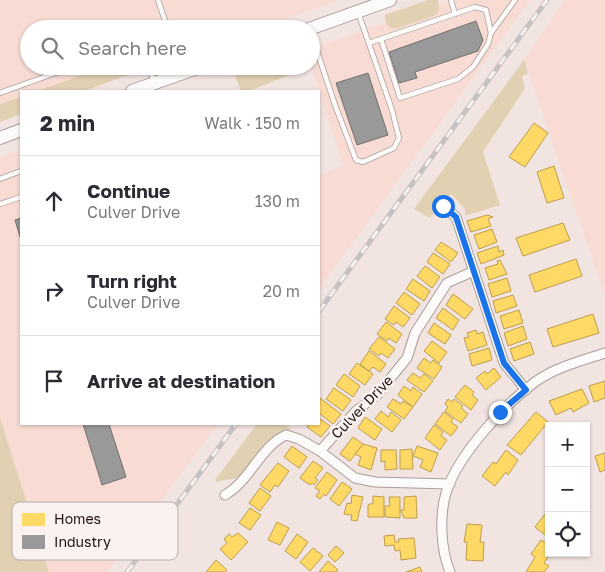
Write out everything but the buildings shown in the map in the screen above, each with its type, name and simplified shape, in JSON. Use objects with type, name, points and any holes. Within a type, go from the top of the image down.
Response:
[{"type":"main road","points":[[320,25],[390,0]]},
{"type":"main road","points":[[135,90],[171,75]]},
{"type":"main road","points":[[0,138],[20,130]]},
{"type":"street","points":[[443,206],[456,217],[504,363],[526,390]]},
{"type":"street","name":"Culver Drive","points":[[320,451],[356,411],[377,396],[408,358],[415,333],[447,283],[474,271]]},
{"type":"street","points":[[450,572],[446,562],[442,529],[446,494],[459,465],[500,412],[536,382],[568,365],[605,353]]},
{"type":"street","name":"Culver Drive","points":[[225,496],[237,489],[276,440],[286,435],[299,439],[320,451],[355,478],[375,482],[450,484]]},
{"type":"lane","points":[[158,0],[165,20]]},
{"type":"lane","points":[[451,0],[455,14]]},
{"type":"lane","points":[[381,39],[400,98],[458,78],[473,67],[488,44],[491,33],[515,0]]},
{"type":"lane","points":[[369,43],[475,7],[486,10],[491,33]]},
{"type":"lane","points":[[320,61],[356,160],[363,162],[394,148],[399,138],[392,110],[358,11]]},
{"type":"lane","points":[[0,92],[49,75]]},
{"type":"lane","points":[[151,75],[154,83]]},
{"type":"lane","points":[[0,179],[20,171]]},
{"type":"lane","points":[[0,204],[20,197]]},
{"type":"shaded area","points":[[0,0],[339,0],[282,20],[20,20],[20,75],[121,75],[77,90],[20,90],[20,109],[0,117]]},
{"type":"shaded area","points":[[428,0],[438,0],[439,11],[436,15],[396,29],[390,28],[386,24],[385,15]]},
{"type":"shaded area","points":[[452,0],[530,0],[320,288],[320,175],[343,166],[314,75],[320,75],[320,45]]},
{"type":"shaded area","points":[[565,0],[605,0],[605,296],[524,60]]},
{"type":"shaded area","points":[[524,60],[528,74],[522,76],[525,88],[483,152],[500,205],[465,216],[465,209],[451,194],[430,218],[414,209]]},
{"type":"shaded area","points":[[82,75],[128,75],[87,90],[40,90]]},
{"type":"shaded area","points":[[290,75],[252,90],[241,90],[235,76]]},
{"type":"shaded area","points":[[20,97],[20,114],[0,122],[0,104]]},
{"type":"shaded area","points":[[20,150],[20,425],[217,425],[160,502],[27,502],[0,418],[0,158]]},
{"type":"shaded area","points":[[0,418],[27,502],[12,502],[12,560],[45,560],[49,572],[0,572]]},
{"type":"shaded area","points":[[256,425],[286,425],[292,429],[274,436],[240,476],[217,482],[215,480]]},
{"type":"shaded area","points":[[45,560],[116,560],[107,572],[49,572]]},
{"type":"railway","points":[[320,310],[547,0]]},
{"type":"railway","points":[[178,503],[235,425]]},
{"type":"railway","points":[[127,572],[136,560]]},
{"type":"route","points":[[443,206],[456,217],[504,363],[526,390],[500,412]]}]
